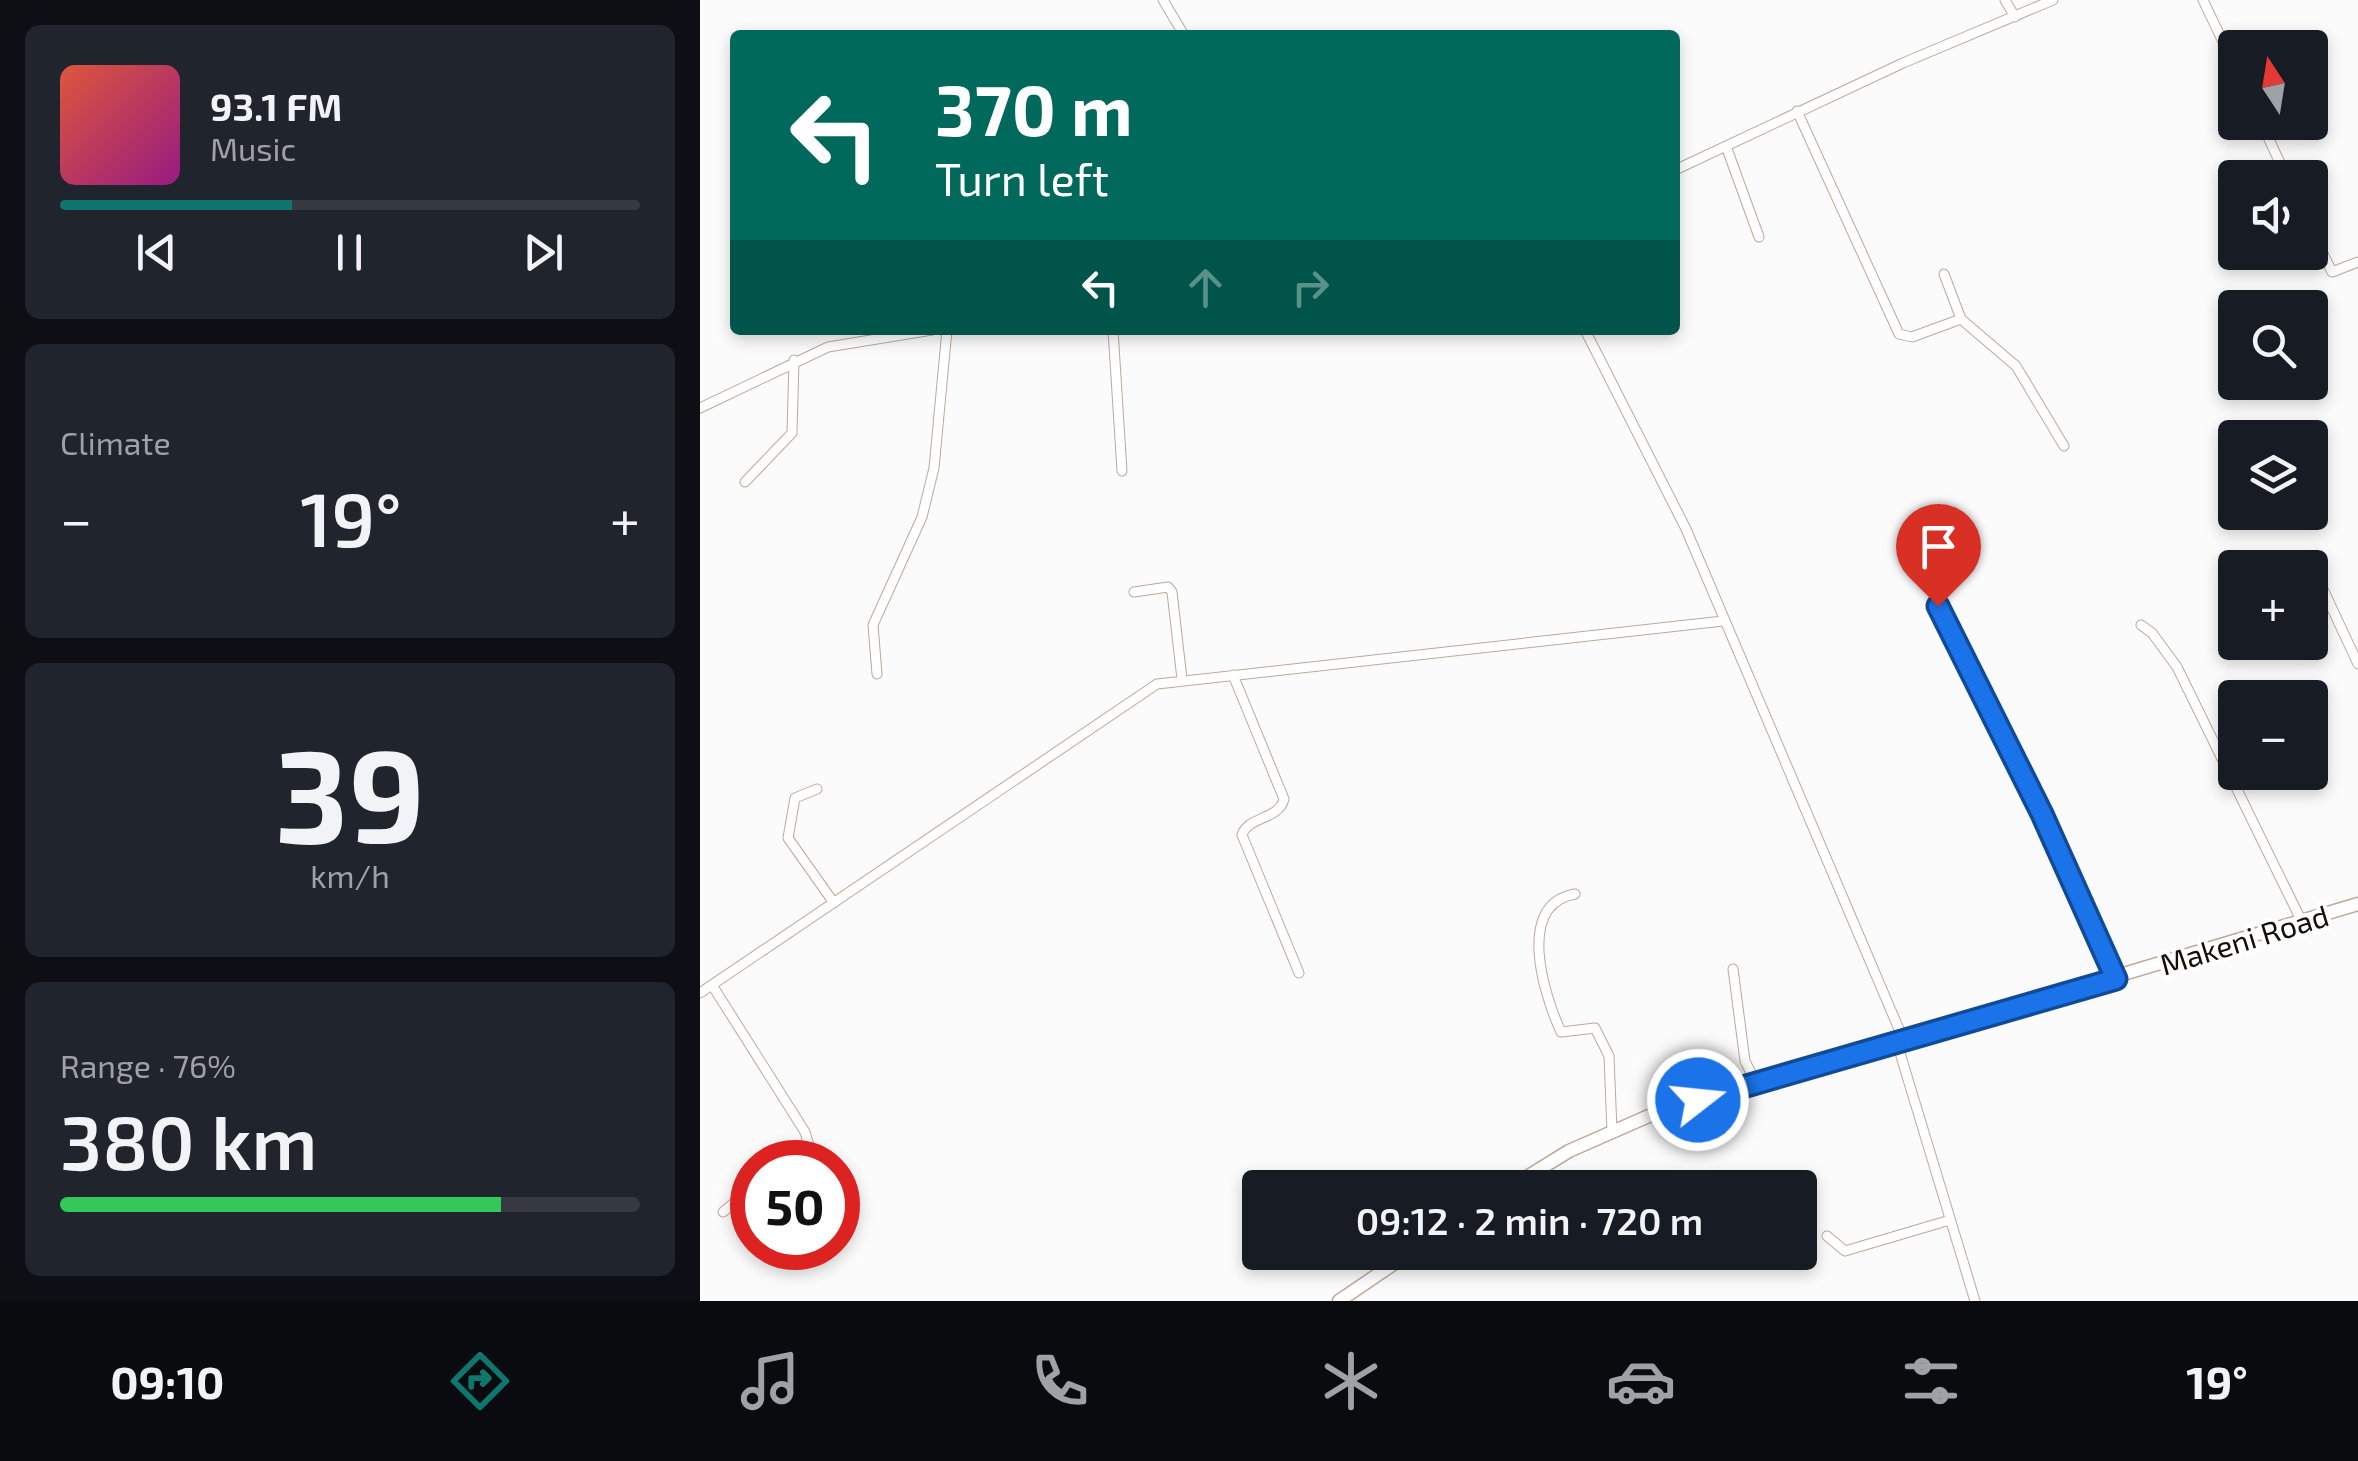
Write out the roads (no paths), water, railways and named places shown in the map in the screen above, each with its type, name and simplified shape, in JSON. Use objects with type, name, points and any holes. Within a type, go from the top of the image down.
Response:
[{"type":"main road","name":"Makeni Road","points":[[1541,1170],[1612,1131],[1756,1084],[2358,904]]},
{"type":"main road","points":[[1339,1301],[1385,1270]]},
{"type":"street","points":[[1163,0],[1181,30]]},
{"type":"street","points":[[2005,0],[2015,17]]},
{"type":"street","points":[[1680,168],[1797,111],[2053,0]]},
{"type":"street","points":[[2203,0],[2218,32]]},
{"type":"street","points":[[1797,111],[1899,334],[1912,338],[1961,319]]},
{"type":"street","points":[[1726,146],[1759,236]]},
{"type":"street","points":[[2328,264],[2332,272],[2358,262]]},
{"type":"street","points":[[1944,274],[1961,319],[2016,366],[2064,446]]},
{"type":"street","points":[[700,408],[794,360],[886,335]]},
{"type":"street","points":[[878,674],[873,625],[922,517],[934,468],[947,335]]},
{"type":"street","points":[[1112,335],[1122,470]]},
{"type":"street","points":[[1589,335],[1663,478],[1901,1042],[1975,1301]]},
{"type":"street","points":[[745,482],[792,433],[794,360]]},
{"type":"street","points":[[1134,592],[1168,588],[1172,592],[1182,678]]},
{"type":"street","points":[[2328,599],[2358,664]]},
{"type":"street","points":[[1938,606],[2042,814],[2116,979]]},
{"type":"street","points":[[808,1140],[806,1132],[704,987],[1144,693],[1182,678],[1723,620]]},
{"type":"street","points":[[2141,626],[2161,643],[2177,666],[2302,922]]},
{"type":"street","points":[[1233,675],[1284,803],[1246,826],[1242,834],[1299,973]]},
{"type":"street","points":[[817,789],[796,798],[788,838],[834,903]]},
{"type":"street","points":[[1574,894],[1558,897],[1548,908],[1539,945],[1542,974],[1561,1032],[1595,1028],[1605,1040],[1612,1131]]},
{"type":"street","points":[[1732,969],[1745,1062],[1756,1084]]},
{"type":"street","points":[[722,1212],[730,1206]]},
{"type":"street","points":[[1826,1236],[1845,1251],[1950,1220]]}]
